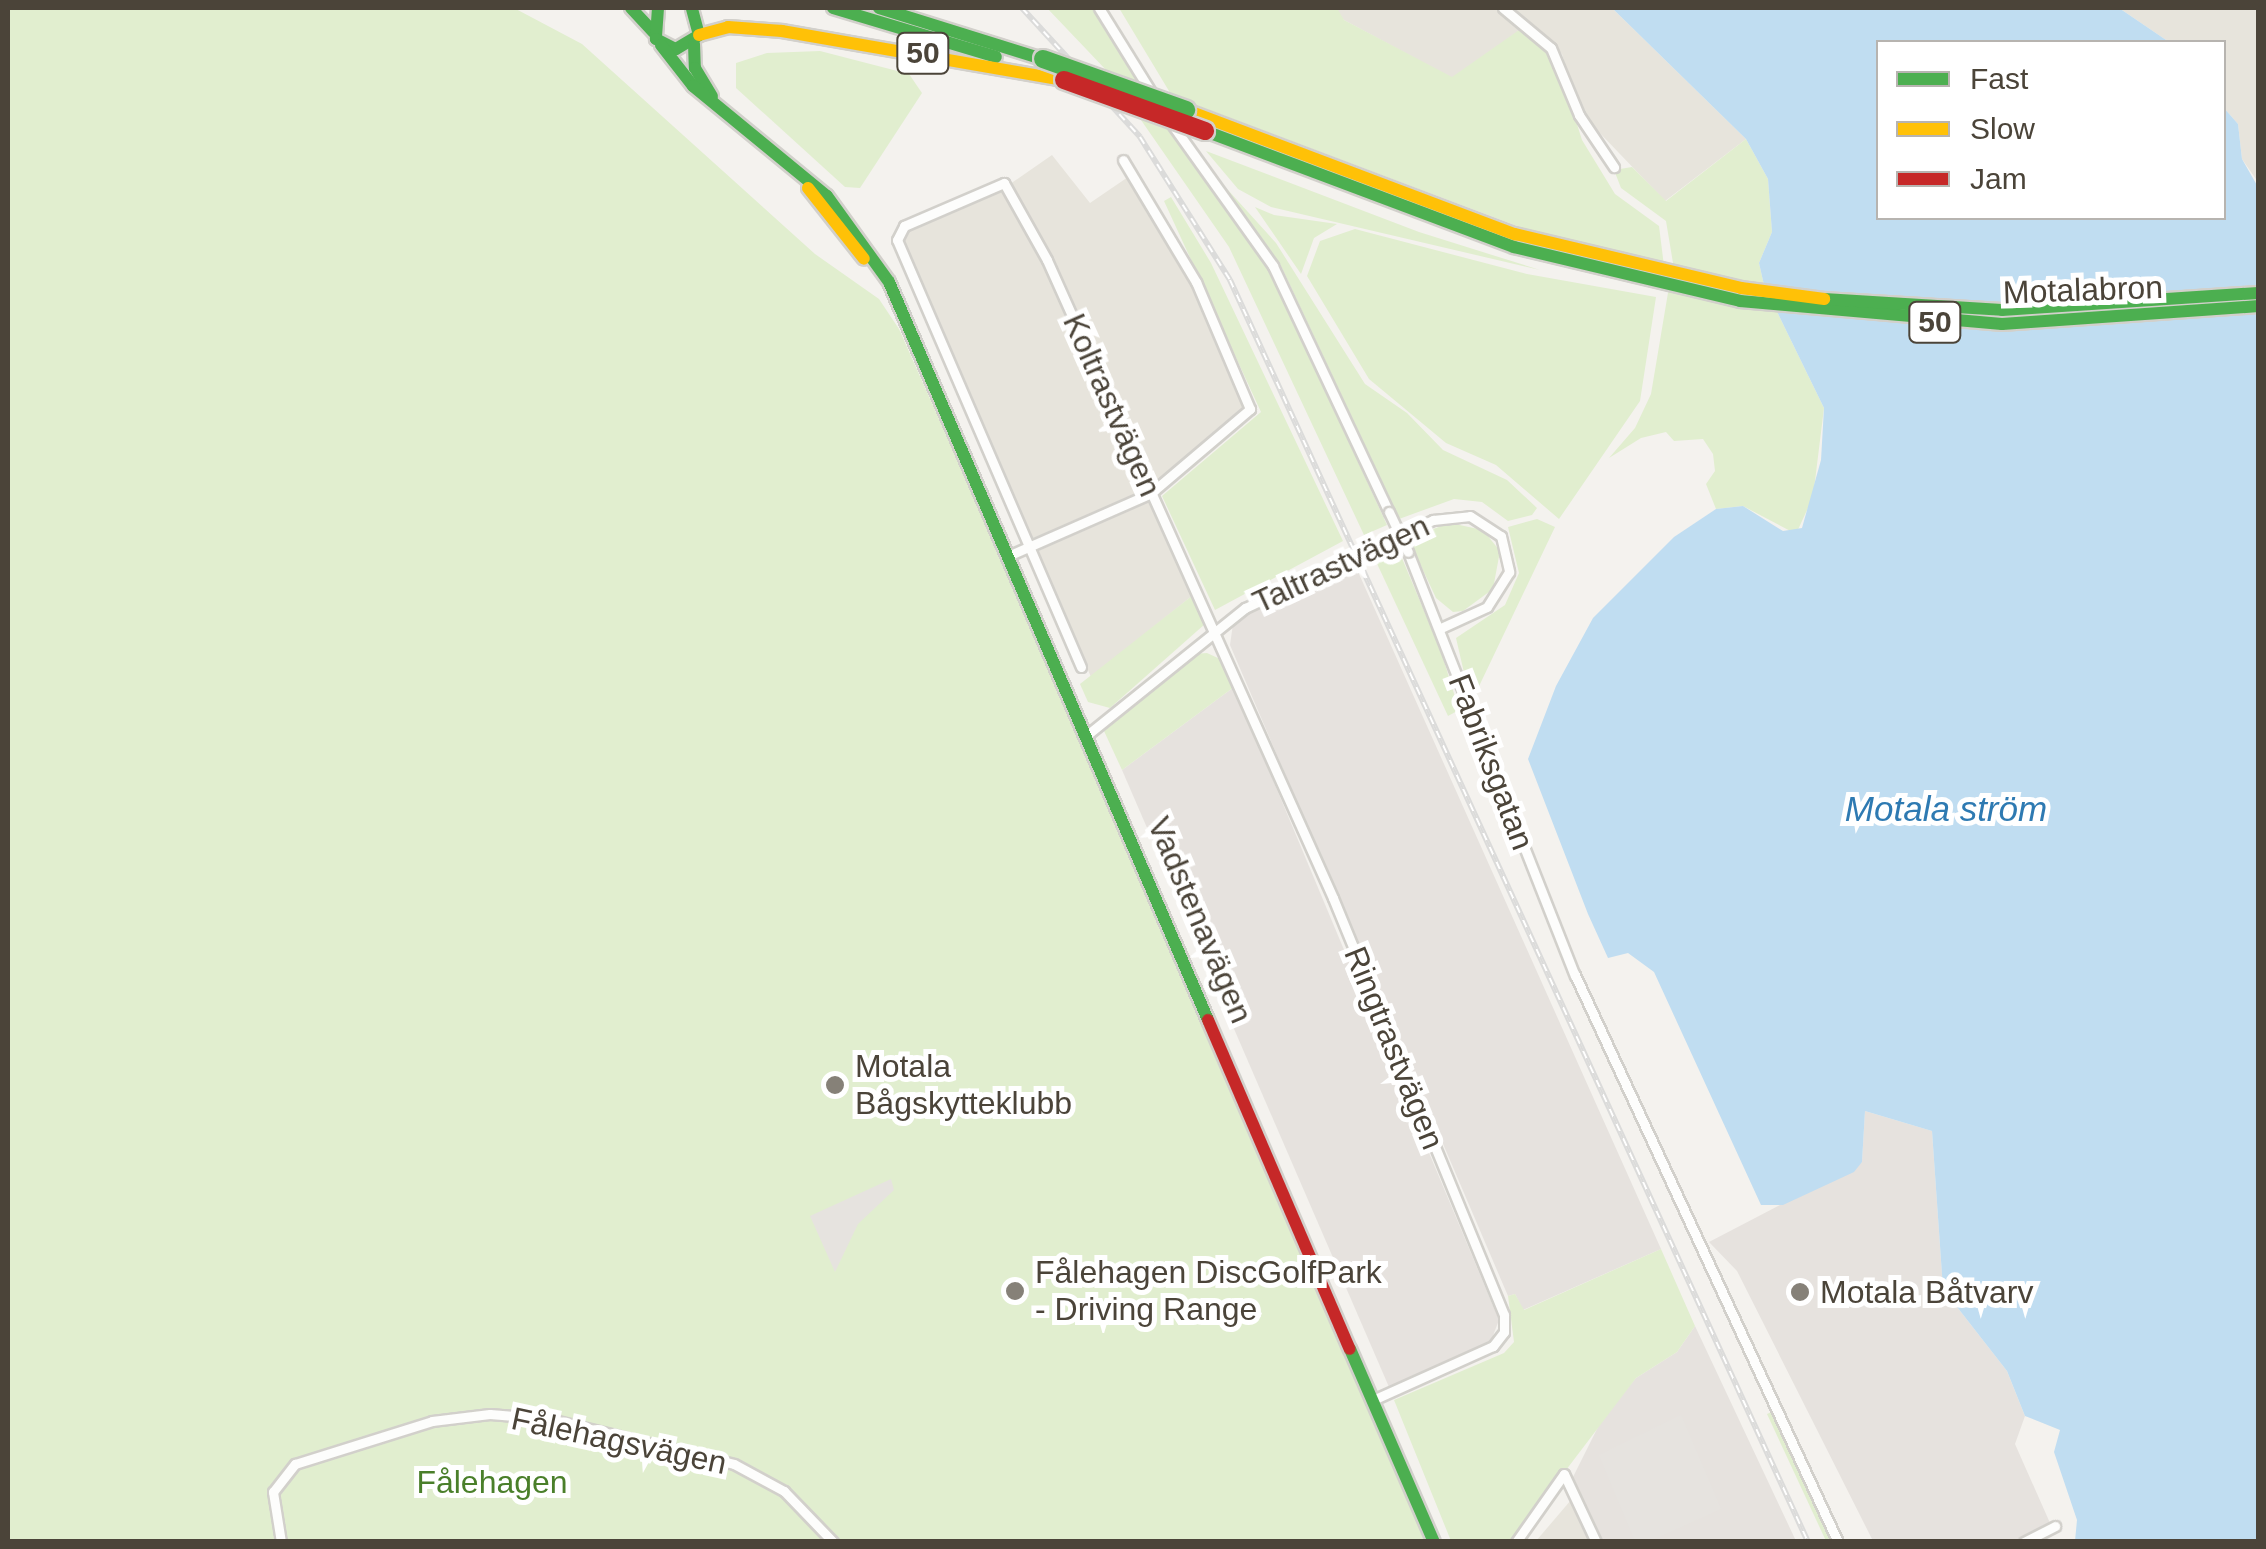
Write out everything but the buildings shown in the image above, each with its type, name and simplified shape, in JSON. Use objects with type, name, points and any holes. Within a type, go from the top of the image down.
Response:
[{"type":"main road","name":"Vadstenavägen","points":[[631,8],[679,72],[775,152],[850,224],[908,323],[1434,1542]]},
{"type":"main road","points":[[658,8],[657,39],[676,50],[696,39]]},
{"type":"main road","name":"Vadstenavägen","points":[[692,8],[695,68],[719,106]]},
{"type":"main road","name":"50","points":[[834,8],[1064,80],[1468,232],[1616,268]]},
{"type":"main road","name":"50","points":[[879,8],[1043,59],[1472,220],[1616,268]]},
{"type":"main road","points":[[923,8],[964,32]]},
{"type":"main road","name":"50","points":[[696,39],[728,27],[782,30],[1064,80]]},
{"type":"main road","name":"Motalabron","points":[[1616,268],[1760,291],[1952,310],[2127,307],[2258,293]]},
{"type":"main road","name":"Motalabron","points":[[1616,268],[1740,301],[1914,321],[2128,320],[2258,306]]},
{"type":"street","name":"Fabriksgatan","points":[[1099,8],[1273,266],[1441,628],[1469,714],[1575,975],[1838,1542]]},
{"type":"street","points":[[1503,8],[1552,48],[1579,115],[1614,167]]},
{"type":"street","points":[[1010,555],[1151,493],[1245,418],[1250,402],[1168,228],[1123,160]]},
{"type":"street","name":"Koltrastvägen","points":[[1028,546],[900,248],[899,230],[1004,183],[1036,236],[1213,630]]},
{"type":"street","name":"Taltrastvägen","points":[[1088,735],[1213,630],[1262,598],[1433,520],[1470,516],[1501,536],[1509,572],[1487,607],[1441,628]]},
{"type":"street","points":[[1028,546],[1081,667]]},
{"type":"street","name":"Ringtrastvägen","points":[[1213,630],[1333,898],[1504,1315],[1504,1332],[1492,1346],[1373,1400]]},
{"type":"street","name":"Fålehagsvägen","points":[[281,1542],[272,1510],[275,1485],[295,1464],[331,1450],[462,1415],[508,1414],[734,1464],[784,1491],[833,1542]]},
{"type":"street","points":[[1516,1542],[1564,1474],[1596,1542]]},
{"type":"street","points":[[2024,1542],[2055,1526]]},
{"type":"shaded area","points":[[1337,8],[1612,8],[1746,139],[1665,201],[1596,129],[1578,105],[1562,54],[1530,23],[1452,78],[1344,20],[1334,13]]},
{"type":"shaded area","points":[[2119,8],[2258,8],[2258,182],[2242,159],[2238,124],[2226,110],[2226,40],[2166,40]]},
{"type":"shaded area","points":[[1052,155],[1090,203],[1131,175],[1171,240],[1251,410],[1149,494],[1193,595],[1091,677],[902,242],[907,229],[1003,189]]},
{"type":"shaded area","points":[[1355,565],[1661,1249],[1523,1310],[1515,1294],[1508,1296],[1230,645],[1233,624],[1242,616]]},
{"type":"shaded area","points":[[1234,687],[1499,1320],[1491,1341],[1389,1387],[1122,770]]},
{"type":"shaded area","points":[[1865,1111],[1932,1131],[1943,1289],[2007,1371],[2025,1416],[2015,1444],[2050,1523],[2015,1541],[1873,1541],[1737,1271],[1709,1242],[1862,1162]]},
{"type":"shaded area","points":[[891,1179],[894,1190],[858,1224],[835,1272],[810,1216]]},
{"type":"shaded area","points":[[1695,1326],[1796,1541],[1603,1541],[1573,1477],[1603,1417],[1636,1378],[1677,1352]]},
{"type":"shaded area","points":[[1681,1415],[1721,1509],[1650,1541],[1635,1541],[1599,1455]]},
{"type":"shaded area","points":[[1571,1500],[1590,1541],[1536,1541]]},
{"type":"green space","name":"Fålehagen","points":[[8,8],[514,8],[582,44],[815,254],[879,299],[899,329],[1081,739],[1427,1541],[8,1542]]},
{"type":"green space","points":[[1047,8],[1093,8],[1198,172],[1269,267],[1387,525],[1364,535],[1229,247],[1107,71]]},
{"type":"green space","points":[[1119,8],[1337,8],[1344,20],[1452,77],[1522,28],[1556,58],[1582,140],[1615,194],[1659,226],[1664,266],[1528,230],[1172,96]]},
{"type":"green space","points":[[820,51],[909,74],[922,93],[860,188],[845,187],[736,88],[736,63],[767,53]]},
{"type":"green space","points":[[1746,139],[1768,179],[1772,232],[1759,263],[1764,285],[1824,408],[1813,497],[1796,534],[1743,506],[1716,509],[1706,484],[1715,471],[1713,454],[1703,439],[1674,441],[1666,432],[1641,438],[1609,458],[1635,428],[1651,394],[1673,263],[1666,221],[1621,188],[1614,170],[1632,167],[1666,201]]},
{"type":"green space","points":[[1206,151],[1419,232],[1540,270],[1271,207],[1238,189]]},
{"type":"green space","points":[[1208,168],[1276,243],[1365,384],[1407,413],[1443,450],[1507,480],[1537,508],[1532,515],[1508,521],[1482,502],[1454,499],[1399,519],[1282,268]]},
{"type":"green space","points":[[1171,197],[1211,263],[1343,541],[1215,610],[1162,496],[1261,412],[1164,201]]},
{"type":"green space","points":[[1255,207],[1274,215],[1337,224],[1314,238],[1301,274]]},
{"type":"green space","points":[[1355,229],[1527,274],[1656,297],[1640,401],[1559,519],[1496,465],[1446,443],[1369,379],[1307,276],[1320,241]]},
{"type":"green space","points":[[1537,519],[1555,527],[1471,703],[1456,638],[1505,605],[1519,573],[1508,527]]},
{"type":"green space","points":[[1450,523],[1483,530],[1500,551],[1493,589],[1463,611],[1453,612],[1436,598],[1408,538]]},
{"type":"green space","points":[[1396,544],[1441,651],[1459,710],[1448,716],[1373,555]]},
{"type":"green space","points":[[1193,595],[1205,624],[1110,708],[1088,702],[1080,684]]},
{"type":"green space","points":[[1207,653],[1220,659],[1234,687],[1122,770],[1104,731],[1193,654]]},
{"type":"green space","points":[[1661,1249],[1695,1326],[1677,1352],[1636,1378],[1512,1541],[1451,1541],[1394,1400],[1504,1353],[1514,1342],[1508,1296],[1515,1294],[1524,1310]]},
{"type":"green space","points":[[1774,1411],[1833,1541],[1826,1541],[1767,1414]]},
{"type":"water","name":"Motala ström","points":[[1612,8],[2119,8],[2166,40],[1876,40],[1876,220],[2226,220],[2226,110],[2238,124],[2242,159],[2258,187],[2258,1541],[2075,1541],[2077,1520],[2054,1452],[2060,1430],[2025,1416],[2007,1371],[1943,1289],[1932,1131],[1865,1111],[1862,1162],[1854,1172],[1783,1205],[1761,1205],[1654,972],[1628,953],[1608,958],[1528,759],[1556,686],[1593,618],[1674,537],[1716,509],[1743,506],[1783,531],[1802,528],[1821,460],[1824,408],[1764,285],[1759,263],[1772,232],[1768,179],[1746,139]]},
{"type":"railway","points":[[1022,8],[1140,137],[1230,280],[1808,1542]]},
{"type":"traffic: fast","points":[[631,8],[653,32]]},
{"type":"traffic: fast","points":[[658,8],[656,39],[676,49],[699,35],[692,8]]},
{"type":"traffic: fast","points":[[833,8],[996,57]]},
{"type":"traffic: fast","points":[[879,8],[1043,59]]},
{"type":"traffic: fast","points":[[694,44],[695,68],[712,96]]},
{"type":"traffic: fast","points":[[661,45],[693,86],[827,196],[889,282],[1208,1020]]},
{"type":"traffic: fast","points":[[1043,59],[1186,110]]},
{"type":"traffic: fast","points":[[1205,131],[1514,247],[1740,301],[2002,324],[2258,306]]},
{"type":"traffic: fast","points":[[1824,299],[2002,310],[2258,293]]},
{"type":"traffic: fast","points":[[1350,1349],[1434,1542]]},
{"type":"traffic: slow","points":[[699,35],[728,27],[782,31],[1064,80]]},
{"type":"traffic: slow","points":[[1186,110],[1515,234],[1741,288],[1824,299]]},
{"type":"traffic: slow","points":[[808,188],[864,259]]},
{"type":"traffic: jam","points":[[1064,80],[1205,131]]},
{"type":"traffic: jam","points":[[1208,1020],[1350,1349]]},
{"type":"place","name":"Motala Bågskytteklubb","points":[[835,1085]]},
{"type":"place","name":"Fålehagen DiscGolfPark - Driving Range","points":[[1015,1291]]},
{"type":"place","name":"Motala Båtvarv","points":[[1800,1292]]}]
